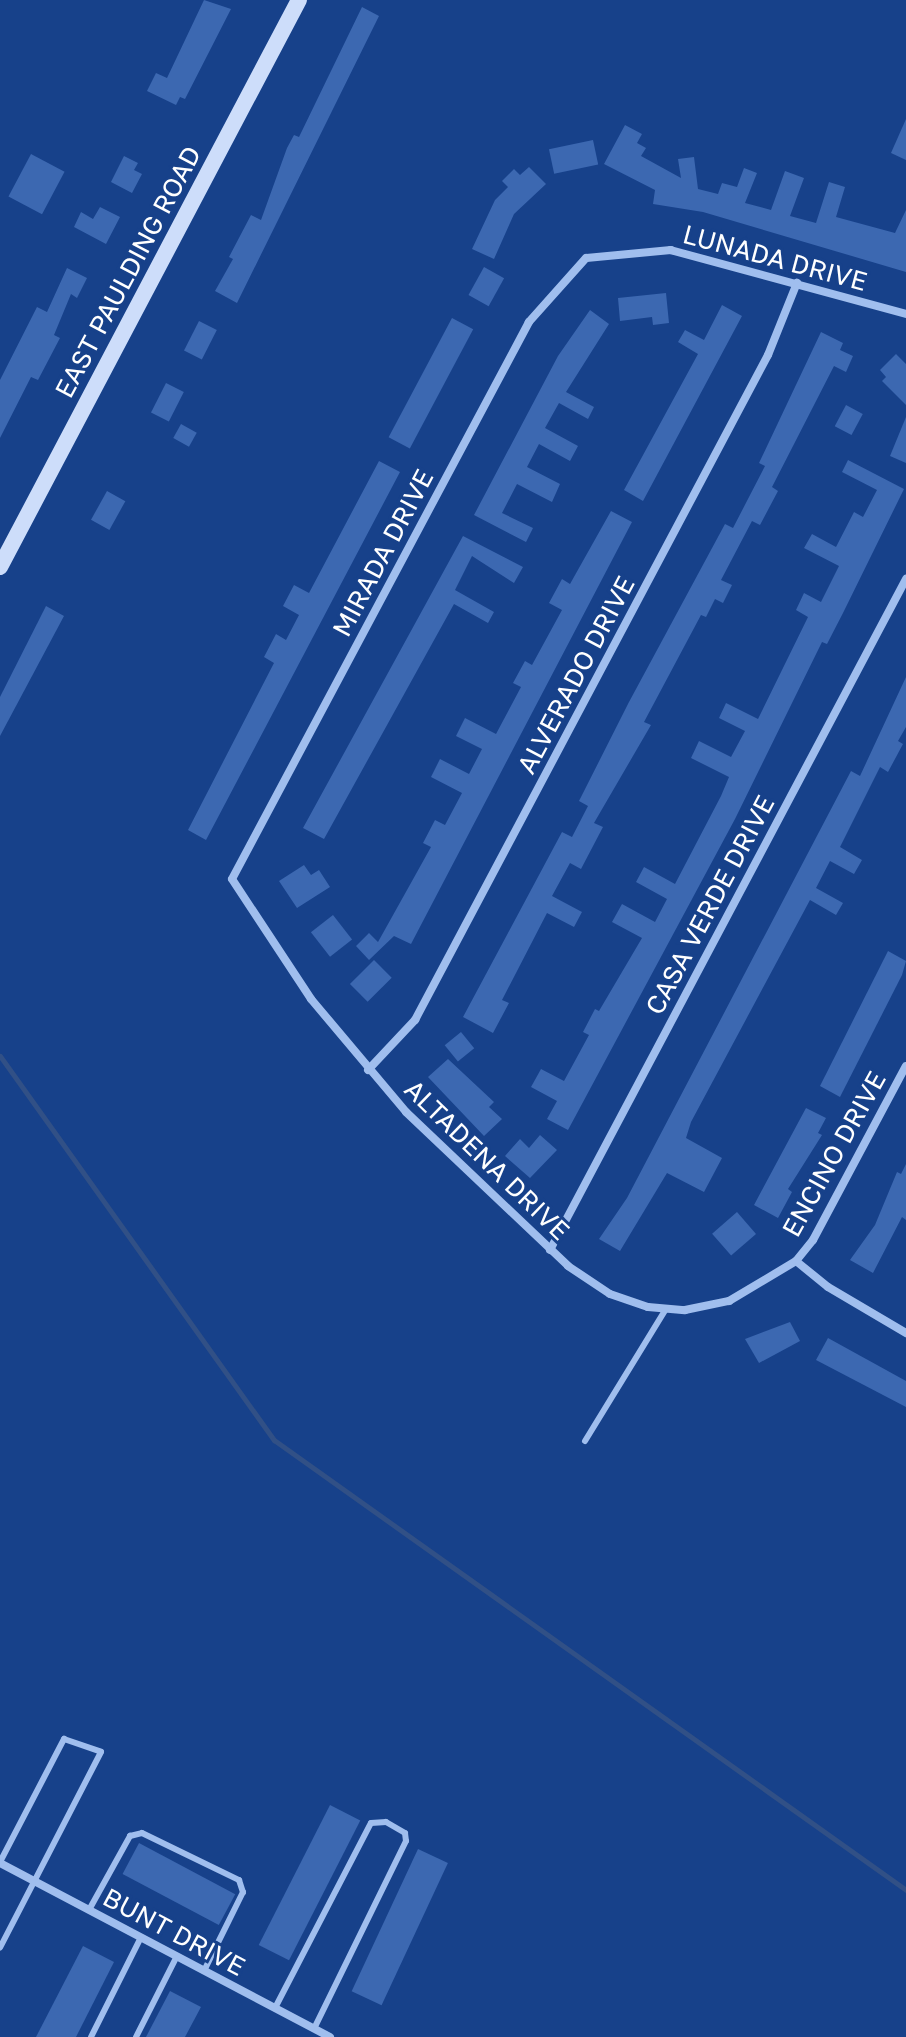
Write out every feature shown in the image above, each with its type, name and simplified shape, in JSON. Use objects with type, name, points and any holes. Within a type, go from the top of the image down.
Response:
[{"type":"main road","name":"EAST PAULDING ROAD","points":[[0,567],[299,0]]},
{"type":"street","name":"LUNADA DRIVE","points":[[586,258],[671,250],[906,314]]},
{"type":"street","name":"MIRADA DRIVE","points":[[232,879],[529,322],[586,258]]},
{"type":"street","name":"ALVERADO DRIVE","points":[[368,1070],[415,1020],[768,355],[797,283]]},
{"type":"street","name":"CASA VERDE DRIVE","points":[[550,1250],[906,579]]},
{"type":"street","name":"ALTADENA DRIVE","points":[[232,879],[302,987],[368,1070],[458,1166],[550,1250],[610,1294],[666,1309],[729,1301],[796,1261]]},
{"type":"street","name":"ENCINO DRIVE","points":[[796,1261],[813,1240],[906,1066]]},
{"type":"street","points":[[796,1261],[828,1287],[906,1333]]},
{"type":"street","name":"BUNT DRIVE","points":[[0,1862],[330,2037]]},
{"type":"lane","points":[[585,1441],[666,1309]]},
{"type":"lane","points":[[0,1862],[64,1739],[101,1752],[37,1882],[0,1948]]},
{"type":"lane","points":[[275,2008],[371,1823],[378,1820],[397,1827],[406,1841],[314,2029]]},
{"type":"lane","points":[[89,1910],[130,1836],[142,1833],[239,1880],[243,1892],[204,1971]]},
{"type":"lane","points":[[91,2037],[141,1937]]},
{"type":"lane","points":[[136,2037],[177,1956]]},
{"type":"building","points":[[204,0],[231,9],[185,99],[180,97],[176,105],[147,91],[156,73],[167,78]]},
{"type":"building","points":[[362,7],[379,16],[237,303],[215,291],[233,259],[229,257],[251,215],[261,220],[287,148],[294,135],[299,137]]},
{"type":"building","points":[[906,119],[906,160],[891,153]]},
{"type":"building","points":[[625,125],[642,134],[637,143],[646,148],[641,156],[681,178],[678,159],[694,157],[698,189],[718,194],[722,183],[737,187],[744,168],[757,173],[745,203],[771,210],[785,171],[804,178],[790,216],[816,223],[829,182],[845,187],[836,217],[895,233],[906,210],[906,272],[703,212],[653,204],[655,190],[604,164]]},
{"type":"building","points":[[593,140],[598,164],[554,174],[549,149]]},
{"type":"building","points":[[31,154],[65,172],[42,214],[8,196]]},
{"type":"building","points":[[124,156],[138,163],[134,170],[142,174],[132,193],[111,182]]},
{"type":"building","points":[[529,167],[546,184],[514,214],[494,259],[472,249],[495,200],[508,187],[502,181],[514,169],[520,175]]},
{"type":"building","points":[[100,207],[120,217],[106,244],[74,227],[81,212],[93,219]]},
{"type":"building","points":[[484,267],[504,278],[489,306],[468,295]]},
{"type":"building","points":[[67,268],[87,278],[77,298],[71,294],[54,335],[60,338],[38,380],[31,377],[0,438],[0,380],[37,307],[47,312]]},
{"type":"building","points":[[666,293],[669,323],[653,325],[652,317],[620,321],[618,298]]},
{"type":"building","points":[[722,305],[742,316],[643,501],[624,490],[698,354],[678,342],[685,330],[704,340]]},
{"type":"building","points":[[590,310],[609,324],[566,392],[594,407],[588,419],[559,403],[545,428],[578,446],[570,461],[539,444],[527,467],[560,484],[552,502],[517,484],[502,513],[533,528],[526,542],[474,515],[558,356]]},
{"type":"building","points":[[452,318],[473,329],[410,448],[389,437]]},
{"type":"building","points":[[199,321],[217,330],[202,359],[184,350]]},
{"type":"building","points":[[821,332],[843,343],[840,350],[853,356],[846,372],[834,366],[772,487],[778,491],[760,525],[752,521],[721,580],[732,585],[723,603],[715,599],[706,617],[701,615],[644,722],[651,725],[594,823],[603,827],[581,869],[570,863],[552,896],[582,912],[574,927],[547,913],[502,1000],[509,1003],[493,1033],[463,1017],[562,832],[572,837],[588,806],[579,801],[725,524],[733,528],[765,466],[759,463]]},
{"type":"building","points":[[896,354],[906,364],[906,405],[882,381],[886,377],[880,370]]},
{"type":"building","points":[[166,383],[184,392],[169,421],[151,412]]},
{"type":"building","points":[[846,405],[863,414],[852,435],[835,426]]},
{"type":"building","points":[[906,417],[906,463],[890,456]]},
{"type":"building","points":[[181,424],[197,433],[189,447],[173,438]]},
{"type":"building","points":[[848,460],[904,489],[827,644],[822,642],[735,819],[568,1130],[547,1119],[557,1101],[531,1087],[541,1069],[564,1081],[589,1035],[583,1032],[595,1009],[599,1011],[642,938],[612,922],[622,904],[655,922],[667,899],[636,882],[644,867],[675,884],[721,796],[729,777],[691,758],[699,741],[731,757],[745,731],[719,718],[726,703],[758,719],[808,617],[796,610],[804,593],[821,602],[839,566],[804,548],[812,534],[836,547],[854,512],[863,517],[877,490],[842,472]]},
{"type":"building","points":[[379,461],[400,472],[206,840],[188,830],[274,663],[264,657],[276,634],[286,640],[299,615],[283,606],[294,585],[309,593]]},
{"type":"building","points":[[107,491],[125,501],[109,530],[91,520]]},
{"type":"building","points":[[611,511],[632,522],[411,944],[394,936],[369,960],[356,946],[369,933],[378,942],[431,847],[423,843],[435,820],[445,825],[462,793],[431,777],[440,759],[469,774],[482,749],[456,736],[465,718],[496,734],[521,687],[513,683],[525,661],[532,665],[562,610],[549,603],[562,579],[570,584]]},
{"type":"building","points":[[463,536],[523,567],[514,583],[472,556],[455,590],[494,612],[488,623],[454,604],[324,839],[303,828]]},
{"type":"building","points":[[46,606],[64,616],[0,736],[0,697]]},
{"type":"building","points":[[906,677],[906,727],[898,741],[903,744],[888,772],[880,767],[840,847],[862,860],[854,874],[830,861],[816,888],[843,903],[836,915],[810,900],[691,1122],[686,1138],[722,1158],[704,1192],[667,1173],[620,1251],[599,1239],[627,1198],[851,771],[860,776]]},
{"type":"building","points":[[304,865],[311,875],[319,870],[330,887],[297,908],[279,881]]},
{"type":"building","points":[[333,915],[352,939],[330,957],[311,932]]},
{"type":"building","points":[[888,951],[906,961],[902,975],[840,1097],[820,1086]]},
{"type":"building","points":[[374,960],[392,978],[368,1002],[350,984]]},
{"type":"building","points":[[461,1032],[474,1048],[458,1062],[445,1045]]},
{"type":"building","points":[[448,1059],[494,1102],[489,1107],[502,1119],[484,1136],[428,1077]]},
{"type":"building","points":[[806,1108],[826,1118],[818,1133],[822,1135],[788,1189],[792,1192],[778,1218],[754,1205]]},
{"type":"building","points":[[540,1135],[557,1150],[530,1178],[505,1156],[520,1139],[529,1148]]},
{"type":"building","points":[[906,1164],[906,1220],[902,1217],[873,1273],[850,1260],[875,1225],[897,1172],[901,1174]]},
{"type":"building","points":[[737,1212],[756,1234],[731,1256],[712,1234]]},
{"type":"building","points":[[790,1322],[800,1341],[759,1363],[745,1339]]},
{"type":"building","points":[[828,1338],[906,1381],[906,1407],[816,1360]]},
{"type":"building","points":[[330,1805],[360,1820],[289,1960],[259,1945]]},
{"type":"building","points":[[139,1843],[235,1894],[219,1925],[123,1874]]},
{"type":"building","points":[[418,1849],[448,1863],[382,2005],[352,1991]]},
{"type":"building","points":[[83,1946],[114,1962],[76,2037],[36,2037]]},
{"type":"building","points":[[170,1991],[201,2007],[185,2037],[146,2037]]},
{"type":"waterway","points":[[0,1056],[274,1440],[906,1890]]}]
